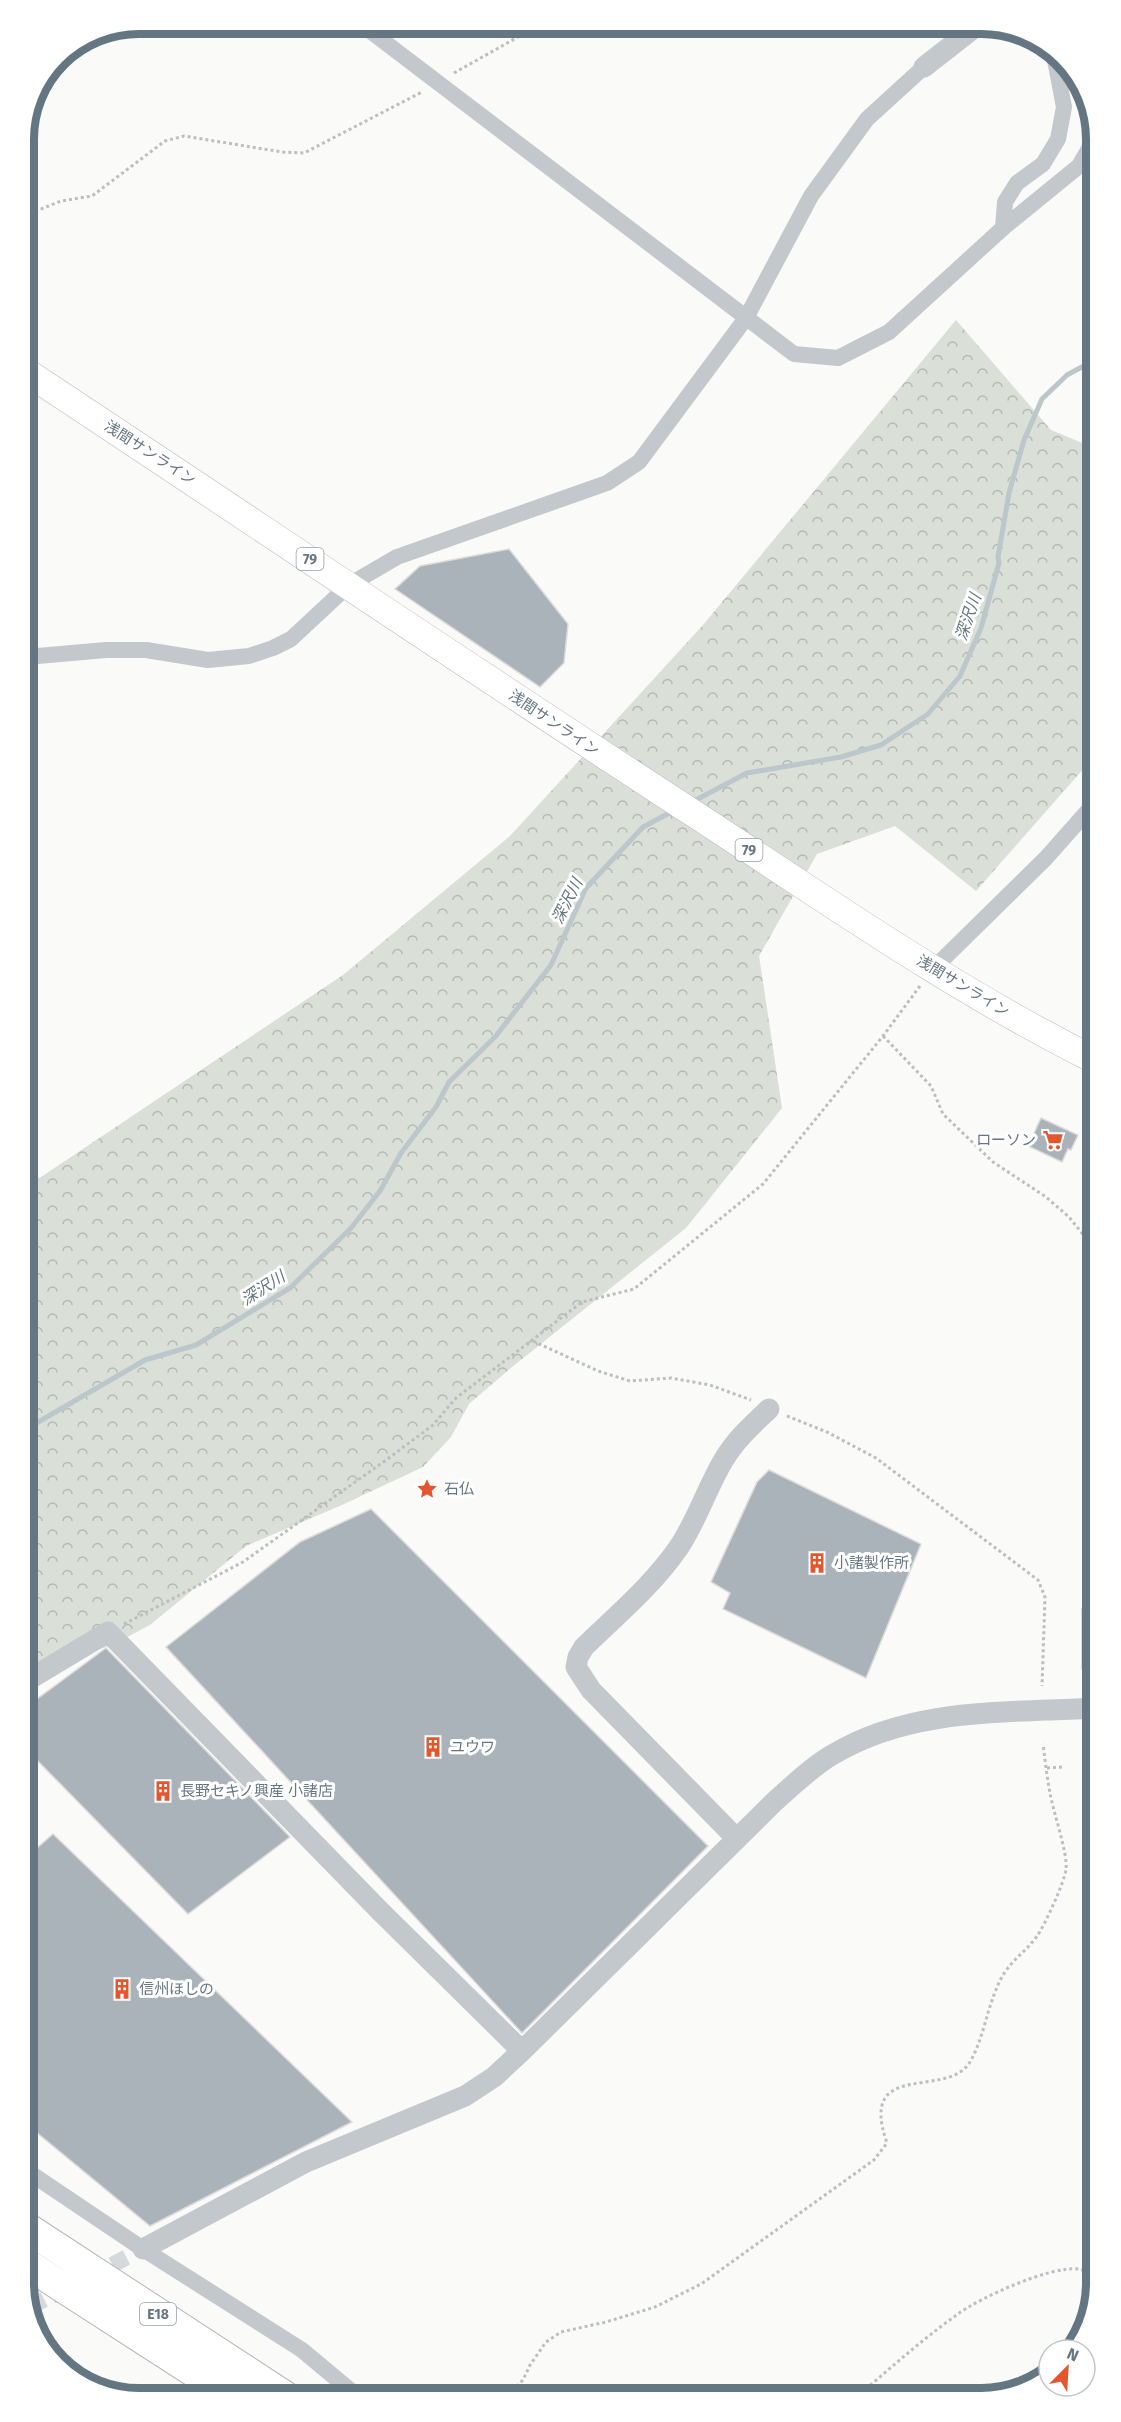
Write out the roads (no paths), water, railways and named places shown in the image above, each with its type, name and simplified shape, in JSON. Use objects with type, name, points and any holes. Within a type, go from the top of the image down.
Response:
[{"type":"highway","name":"E18","points":[[34,2233],[271,2387]]},
{"type":"highway","name":"E18","points":[[34,2269],[218,2387]]},
{"type":"main road","name":"浅間サンライン","points":[[35,378],[904,951],[996,1007],[1086,1055]]},
{"type":"street","points":[[376,35],[794,354],[838,358],[889,332],[1003,228],[1079,166],[1086,154]]},
{"type":"street","points":[[35,656],[106,650],[146,650],[208,660],[249,656],[291,639],[349,585],[397,557],[607,483],[639,462],[746,318],[771,275],[811,195],[867,119],[924,67],[965,35]]},
{"type":"street","points":[[1003,228],[1005,202],[1017,183],[1043,164],[1058,139],[1064,107],[1056,65]]},
{"type":"street","points":[[934,968],[1046,858],[1086,813]]},
{"type":"street","points":[[737,1839],[591,1690],[576,1667],[584,1647],[665,1567],[690,1528],[725,1458],[737,1441],[769,1408]]},
{"type":"street","points":[[34,1676],[108,1632],[380,1911],[522,2051]]},
{"type":"street","points":[[137,2252],[306,2162],[465,2096],[494,2077],[803,1776],[832,1755],[884,1730],[918,1721],[957,1716],[1086,1709]]},
{"type":"street","points":[[34,2176],[137,2252],[302,2350],[347,2387]]},
{"type":"waterway","name":"深沢川","points":[[692,802],[747,773],[841,757],[881,745],[928,714],[960,676],[981,628],[999,563],[998,557],[1009,493],[1024,440],[1042,399],[1067,375],[1086,365]]},
{"type":"waterway","name":"深沢川","points":[[34,1424],[145,1360],[196,1345],[290,1288],[351,1228],[380,1191],[401,1153],[436,1107],[449,1082],[495,1037],[551,965],[586,888],[643,827],[675,810]]},
{"type":"tunnel","points":[[91,2276],[131,2255]]},
{"type":"tunnel","points":[[37,2304],[69,2287]]},
{"type":"place","name":"ローソン","points":[[1053,1140]]},
{"type":"place","name":"石仏","points":[[427,1489]]},
{"type":"place","name":"小諸製作所","points":[[817,1563]]},
{"type":"place","name":"ユウワ","points":[[433,1747]]},
{"type":"place","name":"長野セキノ興産 小諸店","points":[[163,1791]]},
{"type":"place","name":"信州ほしの","points":[[122,1989]]}]
